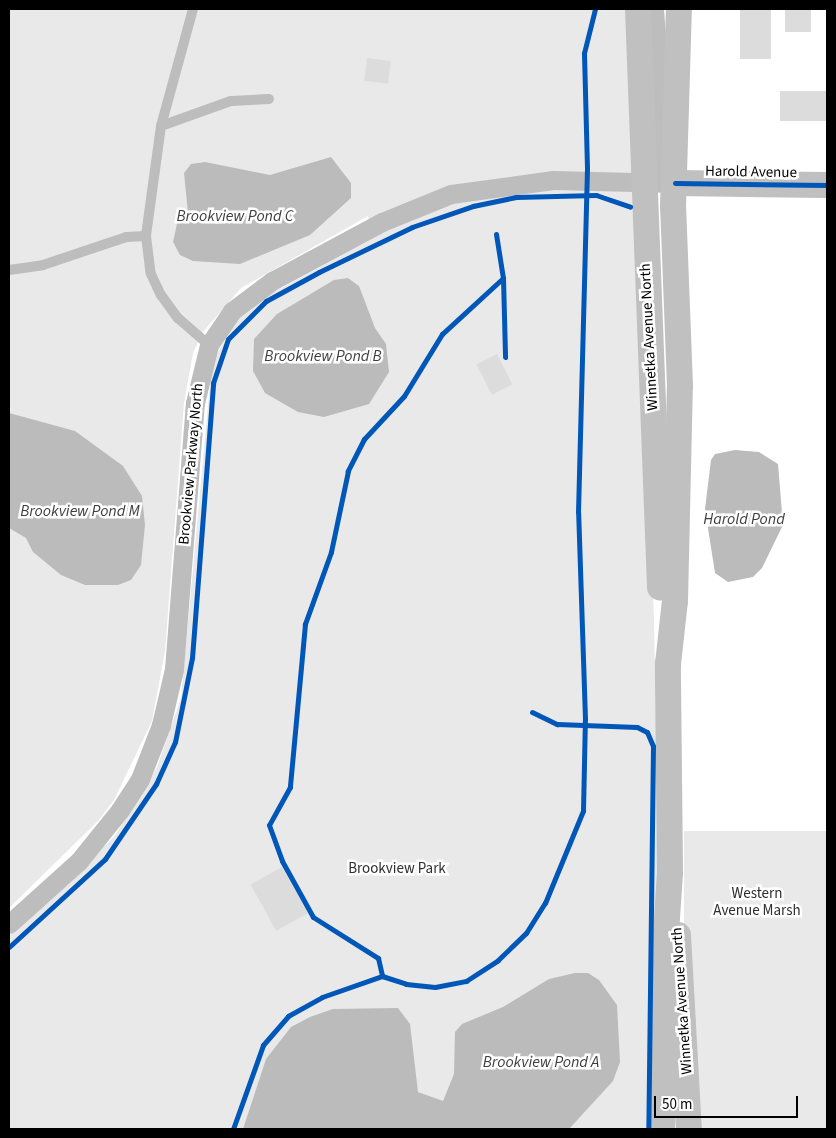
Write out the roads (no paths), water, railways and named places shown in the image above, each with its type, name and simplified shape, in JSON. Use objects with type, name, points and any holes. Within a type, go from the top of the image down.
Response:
[{"type":"street","name":"Winnetka Avenue North","points":[[638,9],[660,602],[668,664]]},
{"type":"street","points":[[654,9],[663,166],[666,177],[675,183]]},
{"type":"street","name":"Winnetka Avenue North","points":[[662,1129],[663,978],[670,872],[668,664],[674,601],[680,405],[675,183],[679,9]]},
{"type":"street","name":"Brookview Parkway North","points":[[9,924],[79,861],[120,810],[140,779],[162,725],[174,669],[195,403],[208,345],[248,296],[422,204],[507,184],[675,183]]},
{"type":"street","name":"Harold Avenue","points":[[675,183],[827,185]]},
{"type":"street","name":"Winnetka Avenue North","points":[[670,872],[683,976],[689,1129]]},
{"type":"lane","points":[[193,9],[160,126],[146,236],[151,274],[161,295],[178,318],[208,345]]},
{"type":"lane","points":[[160,126],[231,101],[269,98]]},
{"type":"lane","points":[[9,270],[43,265],[126,237],[146,236]]},
{"type":"water","name":"Brookview Pond C","points":[[331,157],[351,183],[351,198],[310,235],[240,264],[193,261],[180,255],[173,242],[178,219],[188,213],[184,173],[191,164],[205,162],[270,175]]},
{"type":"water","name":"Brookview Pond B","points":[[348,278],[359,286],[375,328],[386,344],[389,372],[369,404],[324,417],[298,412],[265,393],[253,371],[254,339],[277,314],[334,280]]},
{"type":"water","name":"Brookview Pond M","points":[[9,413],[75,431],[123,466],[142,496],[145,525],[141,565],[131,580],[118,585],[85,585],[61,575],[33,552],[26,538],[9,528]]},
{"type":"water","name":"Harold Pond","points":[[735,450],[759,452],[778,464],[783,525],[762,568],[753,577],[728,582],[715,573],[705,509],[711,460],[715,454]]},
{"type":"water","name":"Brookview Pond A","points":[[575,973],[588,973],[599,980],[617,1005],[620,1062],[613,1081],[569,1129],[243,1129],[266,1059],[291,1027],[310,1017],[333,1009],[398,1008],[410,1024],[418,1092],[443,1101],[454,1074],[455,1032],[462,1024],[503,1007],[549,979]]},
{"type":"park label","name":"Brookview Park","points":[[397,869]]},
{"type":"park label","name":"Western Avenue Marsh","points":[[757,902]]}]
